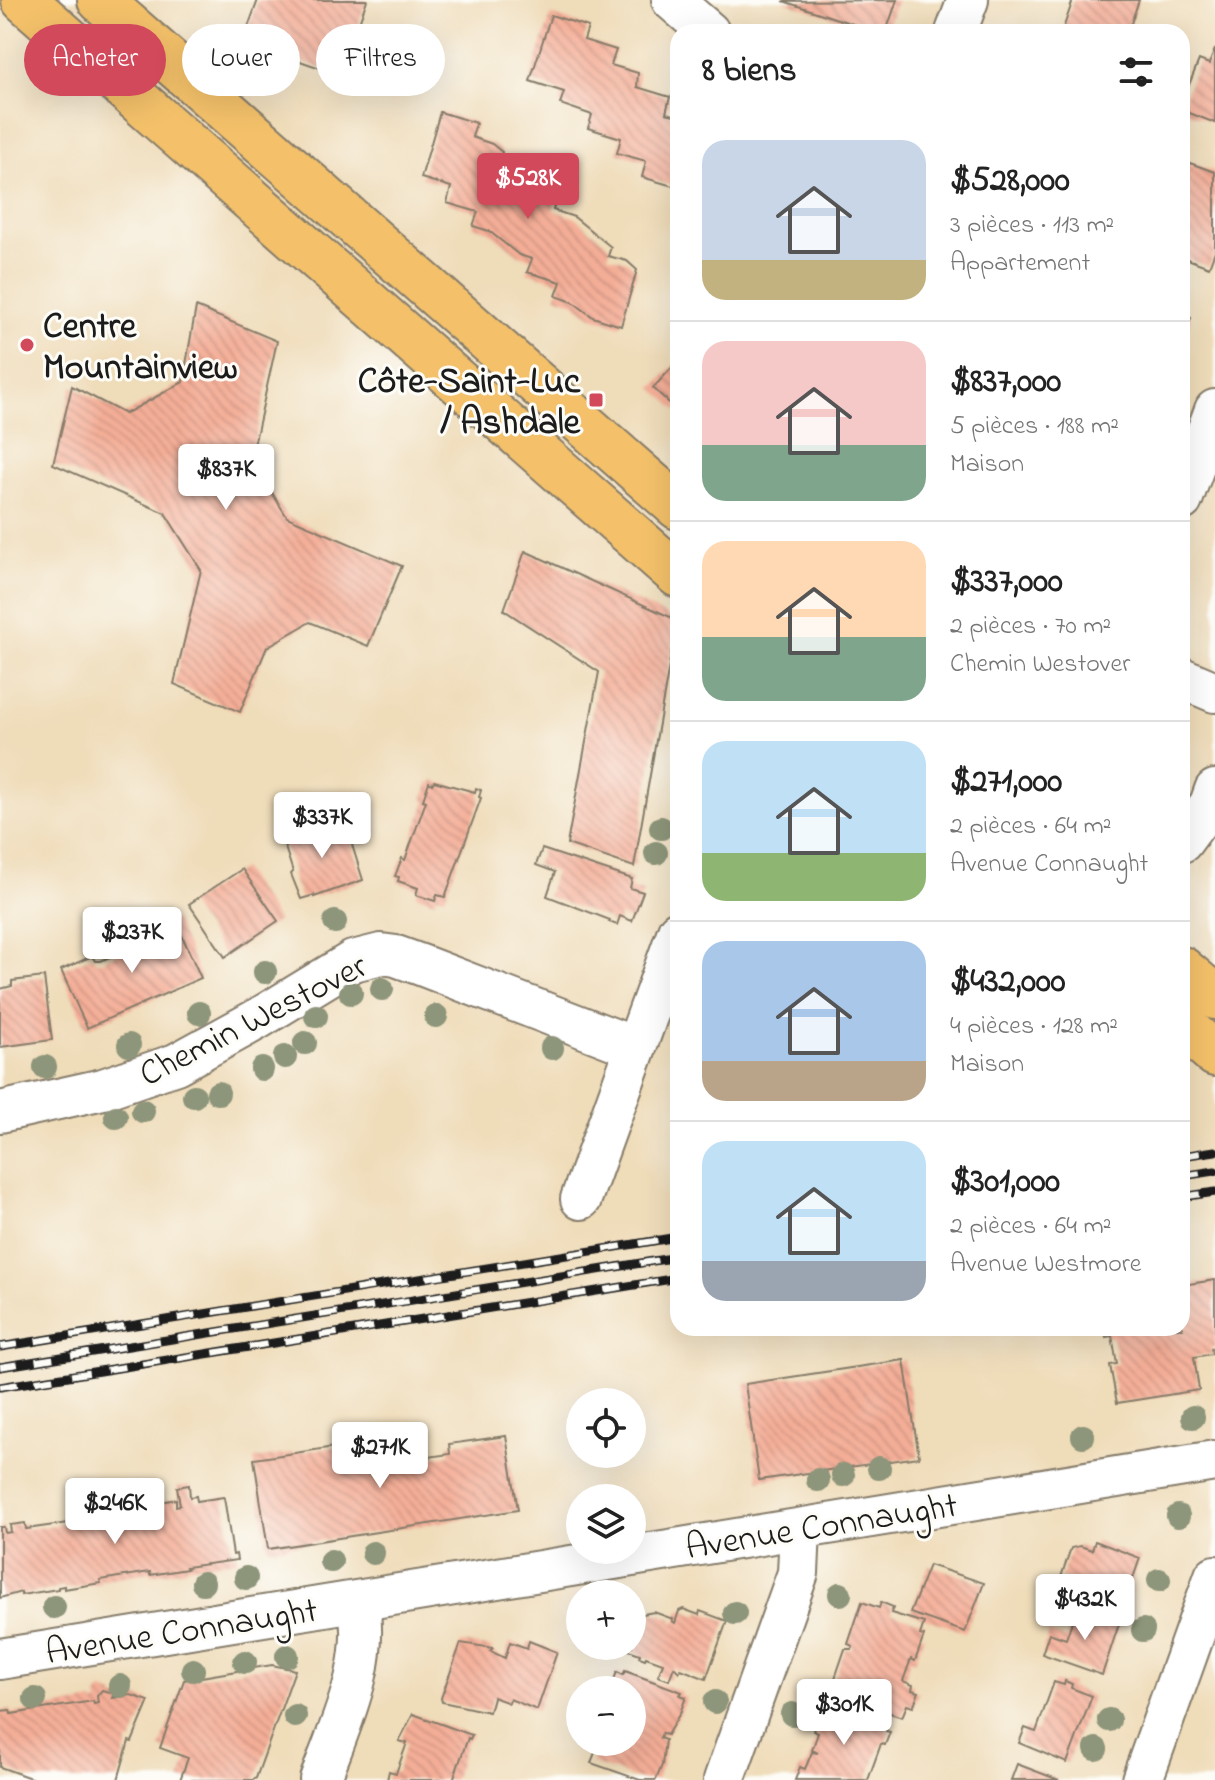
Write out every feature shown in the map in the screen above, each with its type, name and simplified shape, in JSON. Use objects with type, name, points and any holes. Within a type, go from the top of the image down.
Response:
[{"type":"main road","points":[[24,0],[670,568]]},
{"type":"main road","points":[[100,0],[670,500]]},
{"type":"main road","points":[[1190,976],[1215,997]]},
{"type":"main road","points":[[1190,1032],[1215,1054]]},
{"type":"street","points":[[672,0],[700,24]]},
{"type":"street","points":[[959,24],[968,0]]},
{"type":"street","points":[[1192,491],[1215,410]]},
{"type":"street","points":[[1190,681],[1215,692]]},
{"type":"street","points":[[1190,831],[1210,804],[1215,790]]},
{"type":"street","points":[[581,1199],[670,952]]},
{"type":"street","name":"Chemin Westover","points":[[0,1112],[103,1089],[176,1064],[224,1039],[353,961],[381,954],[421,965],[634,1047]]},
{"type":"street","name":"Avenue Connaught","points":[[0,1659],[1215,1461]]},
{"type":"street","points":[[724,1780],[798,1573],[800,1529]]},
{"type":"street","points":[[1142,1780],[1215,1576]]},
{"type":"street","points":[[320,1780],[357,1676],[361,1642],[358,1601]]},
{"type":"building","points":[[258,0],[367,0],[358,24],[316,24],[316,67],[300,61],[300,24],[249,24]]},
{"type":"building","points":[[897,0],[889,24],[853,24],[783,1]]},
{"type":"building","points":[[1073,0],[1139,0],[1131,24],[1065,24]]},
{"type":"building","points":[[551,15],[588,27],[584,40],[616,50],[611,65],[638,73],[637,87],[670,97],[666,113],[670,114],[670,185],[642,177],[646,161],[617,153],[621,138],[588,128],[592,115],[560,104],[564,92],[530,81]]},
{"type":"building","points":[[1215,49],[1215,123],[1190,113],[1190,82],[1199,60],[1209,64]]},
{"type":"building","points":[[440,112],[476,123],[472,137],[492,144],[502,152],[499,162],[531,172],[527,186],[547,191],[556,199],[553,210],[574,217],[611,247],[608,256],[627,261],[637,270],[621,326],[593,317],[573,302],[556,296],[561,282],[527,272],[532,259],[519,255],[489,231],[473,226],[478,212],[447,203],[451,187],[421,178]]},
{"type":"building","points":[[1190,163],[1215,172],[1215,251],[1209,267],[1190,260]]},
{"type":"building","points":[[196,307],[277,341],[251,459],[287,517],[402,566],[368,646],[310,622],[267,647],[240,712],[174,684],[201,570],[165,513],[53,464],[72,386],[125,414],[183,382]]},
{"type":"building","points":[[670,370],[670,404],[653,388]]},
{"type":"building","points":[[525,551],[670,617],[670,660],[634,867],[567,844],[599,672],[504,610]]},
{"type":"building","points":[[434,781],[475,792],[476,788],[481,790],[481,798],[445,897],[437,895],[435,901],[416,895],[418,888],[398,881],[399,877],[395,876],[402,858],[405,860],[426,801],[423,800],[429,782],[432,784]]},
{"type":"building","points":[[344,819],[363,880],[301,899],[282,838]]},
{"type":"building","points":[[542,849],[632,879],[630,888],[643,892],[632,921],[620,916],[617,925],[547,896],[555,872],[536,865]]},
{"type":"building","points":[[242,869],[278,921],[225,957],[189,904]]},
{"type":"building","points":[[175,920],[201,978],[87,1028],[61,970],[92,956],[95,961],[101,961],[140,943],[146,939],[144,934]]},
{"type":"building","points":[[44,977],[52,1040],[0,1047],[0,989],[12,986],[12,981]]},
{"type":"building","points":[[1215,1280],[1215,1347],[1211,1348],[1212,1354],[1194,1357],[1199,1390],[1117,1403],[1110,1365],[1117,1364],[1112,1336],[1190,1336],[1190,1284]]},
{"type":"building","points":[[904,1360],[919,1457],[759,1480],[745,1384]]},
{"type":"building","points":[[506,1436],[518,1510],[268,1549],[254,1459],[375,1441],[378,1464],[450,1454],[449,1444]]},
{"type":"building","points":[[189,1485],[190,1497],[196,1496],[197,1501],[224,1497],[233,1555],[236,1554],[237,1560],[100,1580],[101,1583],[64,1589],[64,1586],[21,1595],[21,1592],[0,1598],[0,1527],[4,1527],[5,1533],[11,1532],[10,1525],[25,1523],[26,1529],[76,1522],[75,1515],[89,1512],[90,1519],[97,1518],[96,1511],[110,1509],[111,1515],[162,1507],[161,1502],[176,1499],[176,1506],[180,1505],[177,1487]]},
{"type":"building","points":[[1095,1541],[1140,1558],[1125,1601],[1061,1577],[1071,1548],[1080,1546],[1092,1550]]},
{"type":"building","points":[[929,1565],[984,1583],[965,1632],[910,1613]]},
{"type":"building","points":[[862,1602],[879,1608],[881,1602],[893,1607],[891,1613],[924,1623],[920,1635],[924,1636],[915,1661],[911,1659],[903,1681],[919,1692],[913,1707],[907,1705],[902,1717],[837,1695],[831,1690],[845,1649],[852,1649],[853,1646],[848,1644]]},
{"type":"building","points":[[1077,1607],[1120,1621],[1102,1675],[1042,1654],[1049,1633],[1066,1639]]},
{"type":"building","points":[[683,1609],[699,1615],[700,1611],[727,1621],[706,1679],[681,1669],[679,1672],[674,1667],[669,1680],[658,1676],[663,1663],[646,1657],[646,1613],[654,1612],[673,1619],[675,1623],[679,1611]]},
{"type":"building","points":[[529,1641],[557,1652],[537,1710],[510,1699],[509,1703],[493,1697],[489,1712],[442,1702],[461,1643],[493,1648],[490,1651],[505,1658],[510,1642],[527,1648]]},
{"type":"building","points":[[272,1665],[295,1670],[256,1778],[180,1780],[188,1758],[160,1748],[184,1680]]},
{"type":"building","points":[[625,1671],[639,1676],[615,1676],[617,1672],[623,1675]]},
{"type":"building","points":[[646,1679],[682,1692],[680,1695],[686,1697],[667,1735],[662,1733],[660,1738],[665,1740],[662,1765],[656,1780],[640,1780],[591,1763],[594,1756],[646,1756]]},
{"type":"building","points":[[1065,1681],[1072,1684],[1071,1688],[1092,1696],[1067,1763],[1019,1743],[1025,1728],[1036,1732],[1054,1682],[1064,1685]]},
{"type":"building","points":[[102,1690],[115,1694],[113,1698],[131,1695],[149,1701],[132,1742],[129,1741],[118,1780],[36,1780],[0,1767],[0,1711],[10,1710],[11,1714],[93,1701],[94,1704],[98,1703],[97,1696]]},
{"type":"building","points":[[823,1703],[887,1726],[886,1731],[890,1732],[885,1745],[881,1744],[868,1780],[795,1780],[800,1767],[805,1769],[812,1752],[818,1753],[812,1750],[818,1733],[813,1731]]},
{"type":"building","points":[[413,1714],[472,1735],[468,1738],[453,1780],[387,1780],[389,1771],[396,1773],[407,1743],[399,1741]]},
{"type":"building","points":[[1017,1764],[1059,1780],[1011,1780]]},
{"type":"railway","points":[[1190,1155],[1215,1151]]},
{"type":"railway","points":[[1190,1175],[1215,1171]]},
{"type":"railway","points":[[1190,1196],[1215,1192]]},
{"type":"railway","points":[[0,1347],[670,1238]]},
{"type":"railway","points":[[0,1367],[670,1258]]},
{"type":"railway","points":[[0,1387],[670,1279]]},
{"type":"place","name":"Centre Mountainview","points":[[27,345]]},
{"type":"place","name":"Côte-Saint-Luc / Ashdale","points":[[596,400]]}]
